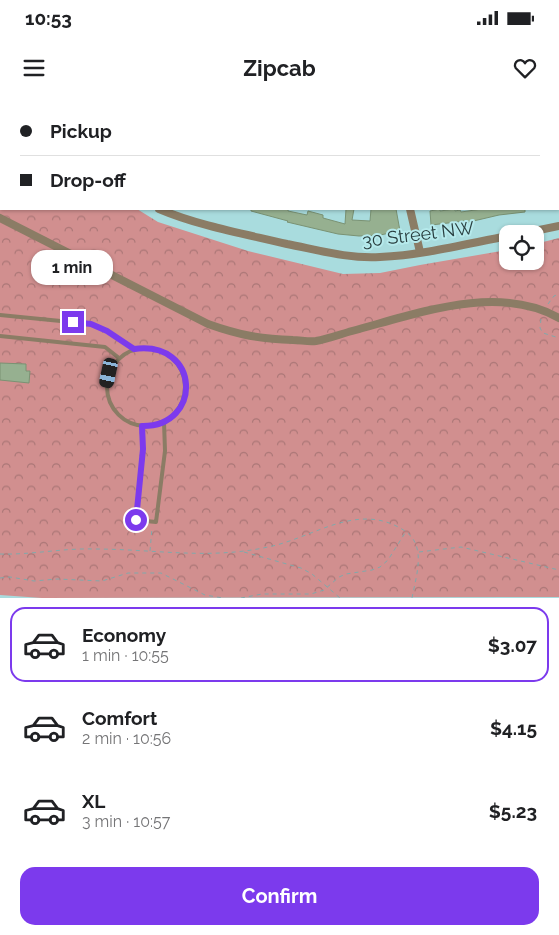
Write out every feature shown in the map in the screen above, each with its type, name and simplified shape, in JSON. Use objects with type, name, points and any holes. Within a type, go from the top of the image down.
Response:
[{"type":"street","name":"30 Street NW","points":[[162,210],[250,236],[332,254],[356,257],[381,258],[499,238]]},
{"type":"street","points":[[410,210],[420,252]]},
{"type":"street","points":[[0,218],[208,324],[237,334],[264,340],[315,341],[454,304],[493,302],[525,306],[544,311],[559,318]]},
{"type":"street","points":[[544,229],[559,226]]},
{"type":"lane","points":[[0,315],[91,324],[107,331],[134,349]]},
{"type":"lane","points":[[0,336],[105,347],[119,358]]},
{"type":"lane","points":[[148,347],[159,349],[176,360],[183,373],[186,385],[184,398],[176,413],[164,422],[156,425],[142,426],[126,421],[120,417],[109,400],[107,385],[109,373],[119,358],[134,349],[148,347]]},
{"type":"lane","points":[[142,426],[143,449],[136,520],[156,522],[165,451],[164,422]]},
{"type":"path","points":[[0,554],[93,549],[195,555],[243,552],[286,543],[349,520],[369,520],[386,523],[406,532],[413,538],[418,552],[412,598]]},
{"type":"path","points":[[150,552],[153,522]]},
{"type":"path","points":[[241,598],[262,594],[311,594],[328,587],[338,577],[380,567],[388,560],[406,532]]},
{"type":"path","points":[[418,552],[461,547],[559,570]]},
{"type":"path","points":[[243,552],[302,568],[340,598]]},
{"type":"path","points":[[0,578],[10,577],[34,581],[57,579],[102,580],[128,573],[161,573],[205,595],[223,598]]},
{"type":"green space","points":[[0,210],[139,210],[158,222],[248,251],[343,274],[380,273],[499,251],[499,270],[544,270],[544,242],[559,238],[559,597],[42,598],[0,595]]},
{"type":"building","points":[[288,210],[307,215],[308,211],[323,215],[323,218],[345,224],[346,210],[354,210],[352,220],[370,221],[371,210],[396,210],[400,231],[380,235],[338,234],[251,211]]},
{"type":"building","points":[[525,210],[525,212],[499,215],[465,223],[465,221],[431,225],[430,211]]},
{"type":"building","points":[[0,363],[26,364],[26,371],[30,371],[29,383],[0,380]]},
{"type":"route","points":[[73,322],[91,324],[107,331],[134,349],[148,347],[159,349],[176,360],[183,373],[186,391],[181,406],[176,413],[164,422],[156,425],[142,426],[143,449],[136,520]]}]
